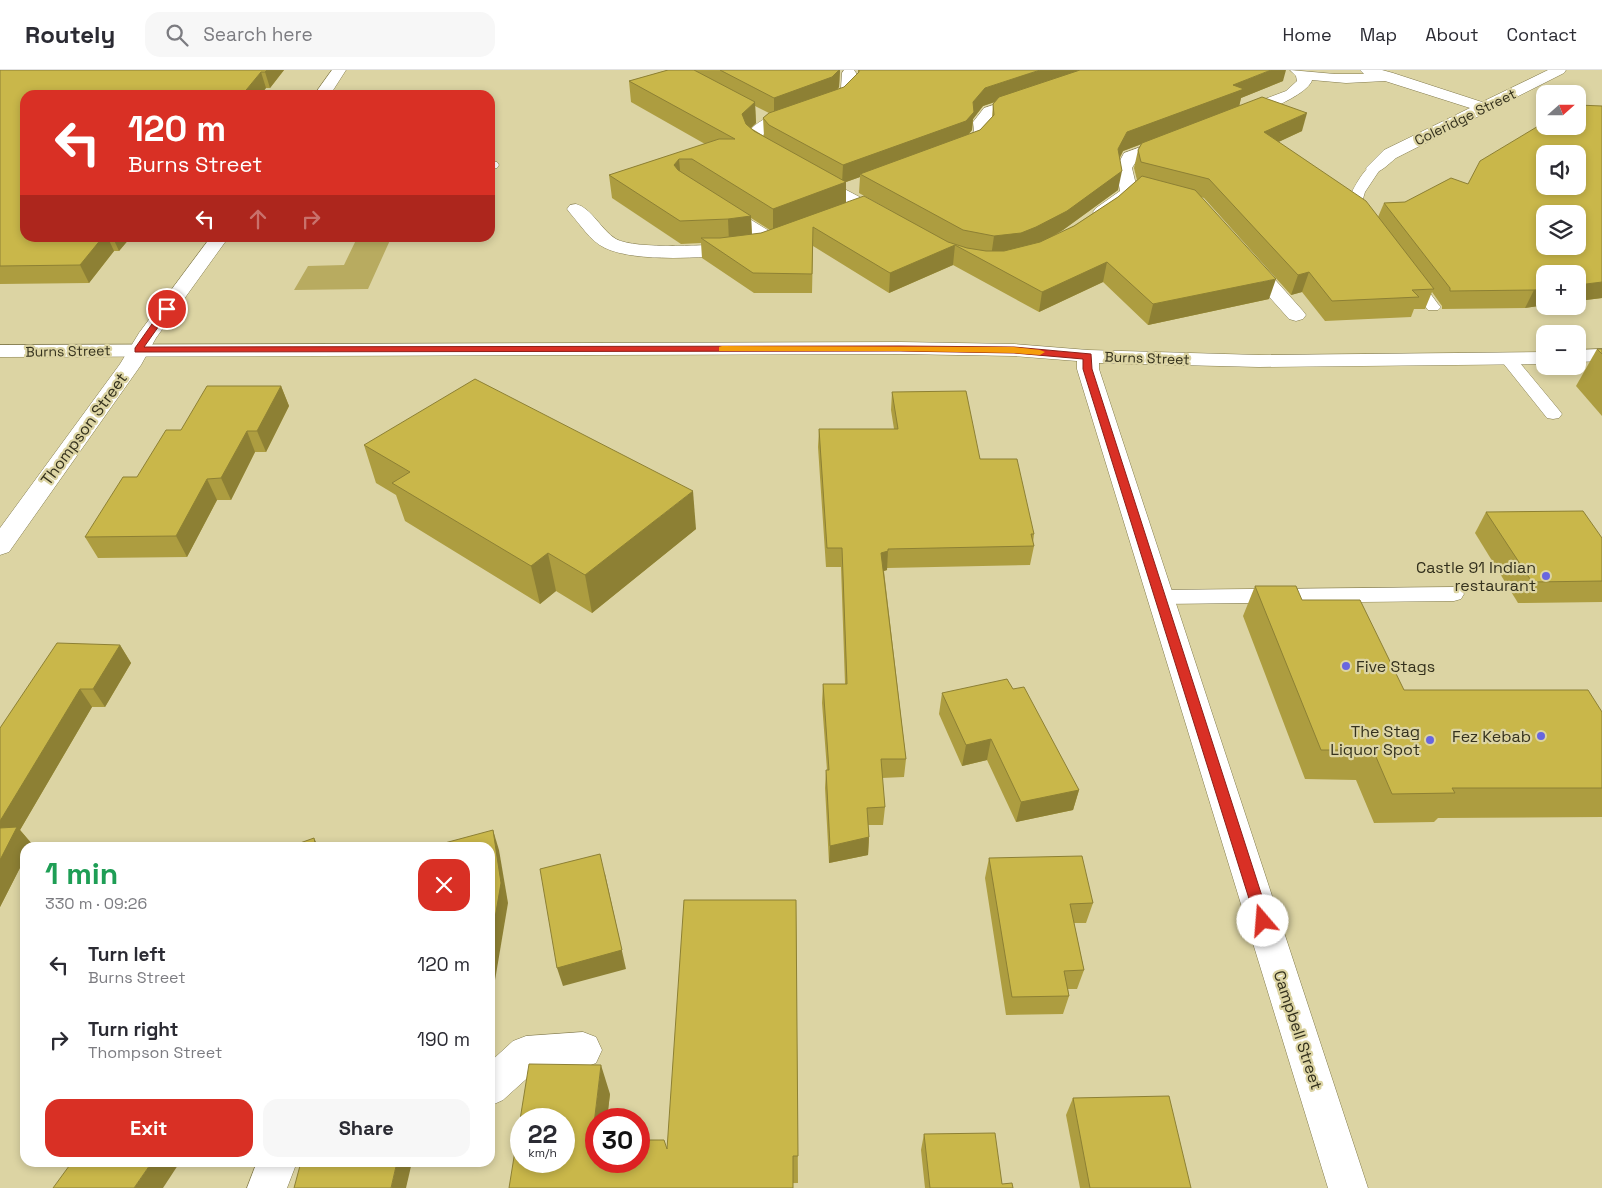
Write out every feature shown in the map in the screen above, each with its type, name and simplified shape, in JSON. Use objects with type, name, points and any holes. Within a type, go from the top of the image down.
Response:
[{"type":"street","points":[[326,90],[340,70]]},
{"type":"street","points":[[1367,70],[1484,108]]},
{"type":"street","name":"Coleridge Street","points":[[1374,168],[1390,154],[1484,108],[1549,71]]},
{"type":"street","points":[[830,72],[867,72]]},
{"type":"street","points":[[1300,72],[1320,78],[1350,80],[1388,76]]},
{"type":"street","points":[[1220,122],[1291,94],[1305,82],[1300,72]]},
{"type":"street","points":[[849,73],[850,89],[838,100],[772,122],[756,132],[753,136],[754,141],[840,193],[897,224]]},
{"type":"street","points":[[943,155],[971,144],[982,132],[981,122],[990,111],[1045,92]]},
{"type":"street","points":[[754,113],[772,122]]},
{"type":"street","points":[[1090,221],[1137,188],[1124,168],[1130,157],[1184,136]]},
{"type":"street","points":[[840,193],[860,185]]},
{"type":"street","points":[[576,209],[610,243],[629,250],[721,250],[754,247],[780,238],[702,196]]},
{"type":"street","points":[[840,216],[865,206]]},
{"type":"street","name":"Thompson Street","points":[[0,546],[130,365],[138,350],[215,242]]},
{"type":"street","points":[[1236,248],[1296,316]]},
{"type":"street","name":"Burns Street","points":[[0,352],[900,348],[1014,350],[1088,356],[1259,361],[1536,358]]},
{"type":"street","points":[[1586,356],[1602,355]]},
{"type":"street","name":"Campbell Street","points":[[1088,356],[1088,369],[1348,1188]]},
{"type":"street","points":[[495,1082],[526,1054],[583,1050]]},
{"type":"street","points":[[267,1188],[275,1167]]},
{"type":"lane","points":[[1374,168],[1358,192],[1355,202],[1377,232]]},
{"type":"lane","points":[[1400,262],[1433,307]]},
{"type":"lane","points":[[1509,360],[1553,414]]},
{"type":"lane","points":[[1160,597],[1454,594]]},
{"type":"shaded area","points":[[355,242],[389,242],[368,289],[294,290],[308,266],[344,265]]},
{"type":"building","points":[[0,70],[267,70],[261,72],[246,90],[20,90],[20,242],[99,242],[80,265],[0,266]]},
{"type":"building","points":[[668,70],[694,70],[755,102],[742,114],[746,124],[754,131],[846,182],[773,209],[692,159],[679,159],[674,165],[678,170],[751,216],[680,221],[609,175],[719,139],[735,139],[629,81]]},
{"type":"building","points":[[720,70],[839,70],[832,77],[774,98]]},
{"type":"building","points":[[859,70],[1040,70],[985,88],[973,102],[974,112],[966,121],[843,165],[769,125],[763,118],[769,113],[844,87]]},
{"type":"building","points":[[1080,70],[1271,70],[1233,85],[1244,89],[1127,132],[1118,149],[1122,171],[1067,211],[1021,233],[994,236],[963,230],[860,174],[980,130],[994,115],[993,104],[999,97]]},
{"type":"building","points":[[1262,97],[1307,113],[1264,132],[1366,201],[1434,289],[1412,290],[1419,297],[1332,301],[1309,272],[1298,275],[1209,179],[1141,162],[1138,150],[1142,143]]},
{"type":"building","points":[[1586,105],[1602,106],[1602,282],[1586,284],[1586,265],[1536,265],[1536,290],[1450,291],[1450,288],[1384,203],[1405,202],[1451,178],[1468,184],[1480,161],[1536,127],[1536,135],[1586,135]]},
{"type":"building","points":[[1142,176],[1195,190],[1276,279],[1153,304],[1107,262],[1042,292],[955,245],[890,273],[813,227],[812,274],[753,273],[701,238],[720,238],[761,233],[864,196],[948,242],[967,248],[1004,251],[1040,242],[1074,226],[1118,197]]},
{"type":"building","points":[[475,379],[693,491],[585,575],[548,553],[531,566],[392,483],[410,472],[364,445]]},
{"type":"building","points":[[207,386],[281,386],[257,431],[247,431],[221,478],[207,479],[176,536],[85,537],[123,477],[137,477],[166,430],[181,430]]},
{"type":"building","points":[[966,391],[980,459],[1017,459],[1034,534],[1031,534],[1034,546],[888,549],[888,551],[881,553],[906,759],[881,759],[885,807],[867,808],[869,837],[830,846],[826,770],[829,770],[823,684],[847,684],[842,548],[827,548],[819,429],[898,429],[892,392]]},
{"type":"building","points":[[1583,511],[1602,538],[1602,581],[1532,582],[1486,512]]},
{"type":"building","points":[[1255,586],[1296,586],[1302,600],[1360,600],[1404,690],[1588,690],[1602,712],[1602,788],[1452,788],[1455,793],[1392,794],[1373,750],[1321,750]]},
{"type":"building","points":[[57,643],[120,645],[93,689],[80,689],[0,821],[0,728]]},
{"type":"building","points":[[1007,679],[1013,689],[1024,687],[1079,790],[1021,802],[991,739],[966,745],[942,693]]},
{"type":"building","points":[[17,827],[0,860],[0,828]]},
{"type":"building","points":[[493,830],[495,842],[448,842]]},
{"type":"building","points":[[314,838],[315,842],[303,842]]},
{"type":"building","points":[[495,843],[501,883],[495,918]]},
{"type":"building","points":[[600,854],[622,950],[557,968],[540,869]]},
{"type":"building","points":[[1082,856],[1093,903],[1070,904],[1084,970],[1064,971],[1069,996],[1012,997],[989,858]]},
{"type":"building","points":[[684,900],[796,900],[798,1156],[793,1156],[793,1188],[509,1188],[511,1173],[575,1173],[575,1108],[522,1108],[529,1064],[601,1065],[596,1108],[585,1108],[585,1173],[650,1173],[650,1140],[664,1140],[667,1149]]},
{"type":"building","points":[[1169,1096],[1191,1188],[1090,1188],[1073,1098]]},
{"type":"building","points":[[995,1133],[1002,1184],[1012,1183],[1013,1188],[930,1188],[924,1134]]},
{"type":"building","points":[[68,1167],[149,1167],[134,1188],[53,1188]]},
{"type":"building","points":[[300,1167],[396,1167],[391,1188],[294,1188]]},
{"type":"slow traffic","points":[[722,349],[900,348],[1040,352]]},
{"type":"place","name":"Castle 91 Indian restaurant","points":[[1546,576]]},
{"type":"place","name":"Five Stags","points":[[1346,666]]},
{"type":"place","name":"Fez Kebab","points":[[1541,736]]},
{"type":"place","name":"The Stag Liquor Spot","points":[[1430,740]]},
{"type":"route","points":[[167,309],[138,350],[900,348],[1014,350],[1088,356],[1088,369],[1263,921]]}]
